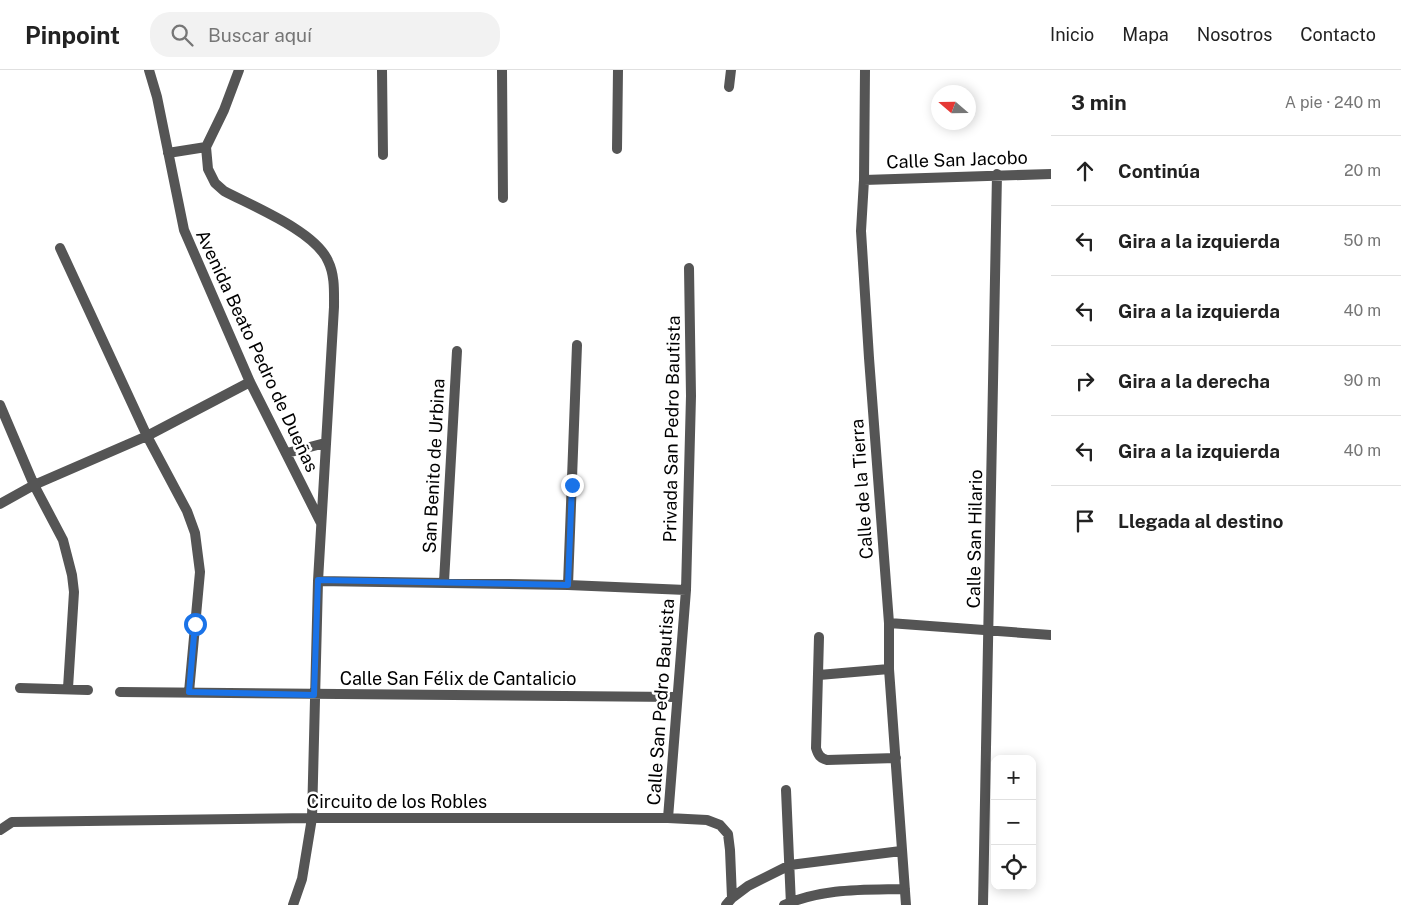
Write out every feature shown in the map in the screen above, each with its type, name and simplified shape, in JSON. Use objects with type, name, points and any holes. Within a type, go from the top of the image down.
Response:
[{"type":"street","name":"Avenida Beato Pedro de Dueñas","points":[[150,70],[184,230],[250,382],[321,524]]},
{"type":"street","points":[[168,153],[206,147],[224,110],[239,70]]},
{"type":"street","points":[[382,70],[383,155]]},
{"type":"street","points":[[502,70],[503,198]]},
{"type":"street","points":[[617,149],[618,70]]},
{"type":"street","points":[[729,87],[731,70]]},
{"type":"street","name":"Calle de la Tierra","points":[[865,70],[864,180],[861,231],[889,623],[889,669],[906,905]]},
{"type":"street","name":"Avenida Beato Pedro de Dueñas","points":[[206,147],[208,169],[215,183],[224,191],[296,229],[316,244],[328,261],[333,281],[334,307],[318,580],[312,818],[302,879],[293,905]]},
{"type":"street","name":"Calle San Jacobo","points":[[864,180],[997,174],[1051,174]]},
{"type":"street","name":"Calle San Hilario","points":[[983,905],[990,631],[997,174]]},
{"type":"street","points":[[60,248],[147,436],[187,511],[195,533],[200,572],[189,692]]},
{"type":"street","name":"Privada San Pedro Bautista","points":[[686,590],[691,396],[689,268]]},
{"type":"street","points":[[568,585],[578,345]]},
{"type":"street","name":"San Benito de Urbina","points":[[444,582],[457,351]]},
{"type":"street","points":[[0,504],[34,485],[147,436],[250,382]]},
{"type":"street","points":[[0,405],[34,485],[63,540],[72,574],[74,592],[68,688]]},
{"type":"street","points":[[287,453],[326,442]]},
{"type":"street","points":[[318,580],[568,585],[686,590]]},
{"type":"street","name":"Calle San Pedro Bautista","points":[[668,818],[676,697],[686,590]]},
{"type":"street","points":[[889,623],[1051,635]]},
{"type":"street","points":[[819,637],[816,748],[818,755],[827,760],[896,758]]},
{"type":"street","points":[[819,675],[889,669]]},
{"type":"street","points":[[20,688],[88,690]]},
{"type":"street","name":"Calle San Félix de Cantalicio","points":[[120,692],[676,697]]},
{"type":"street","points":[[786,790],[790,865],[789,904],[829,892],[905,889]]},
{"type":"street","name":"Circuito de los Robles","points":[[0,830],[12,822],[312,818],[668,818],[707,820],[720,825],[728,834],[730,850],[729,902]]},
{"type":"street","points":[[729,902],[754,883],[790,865],[901,851]]},
{"type":"route","points":[[195,624],[189,692],[314,695],[318,580],[568,585],[572,485]]}]
